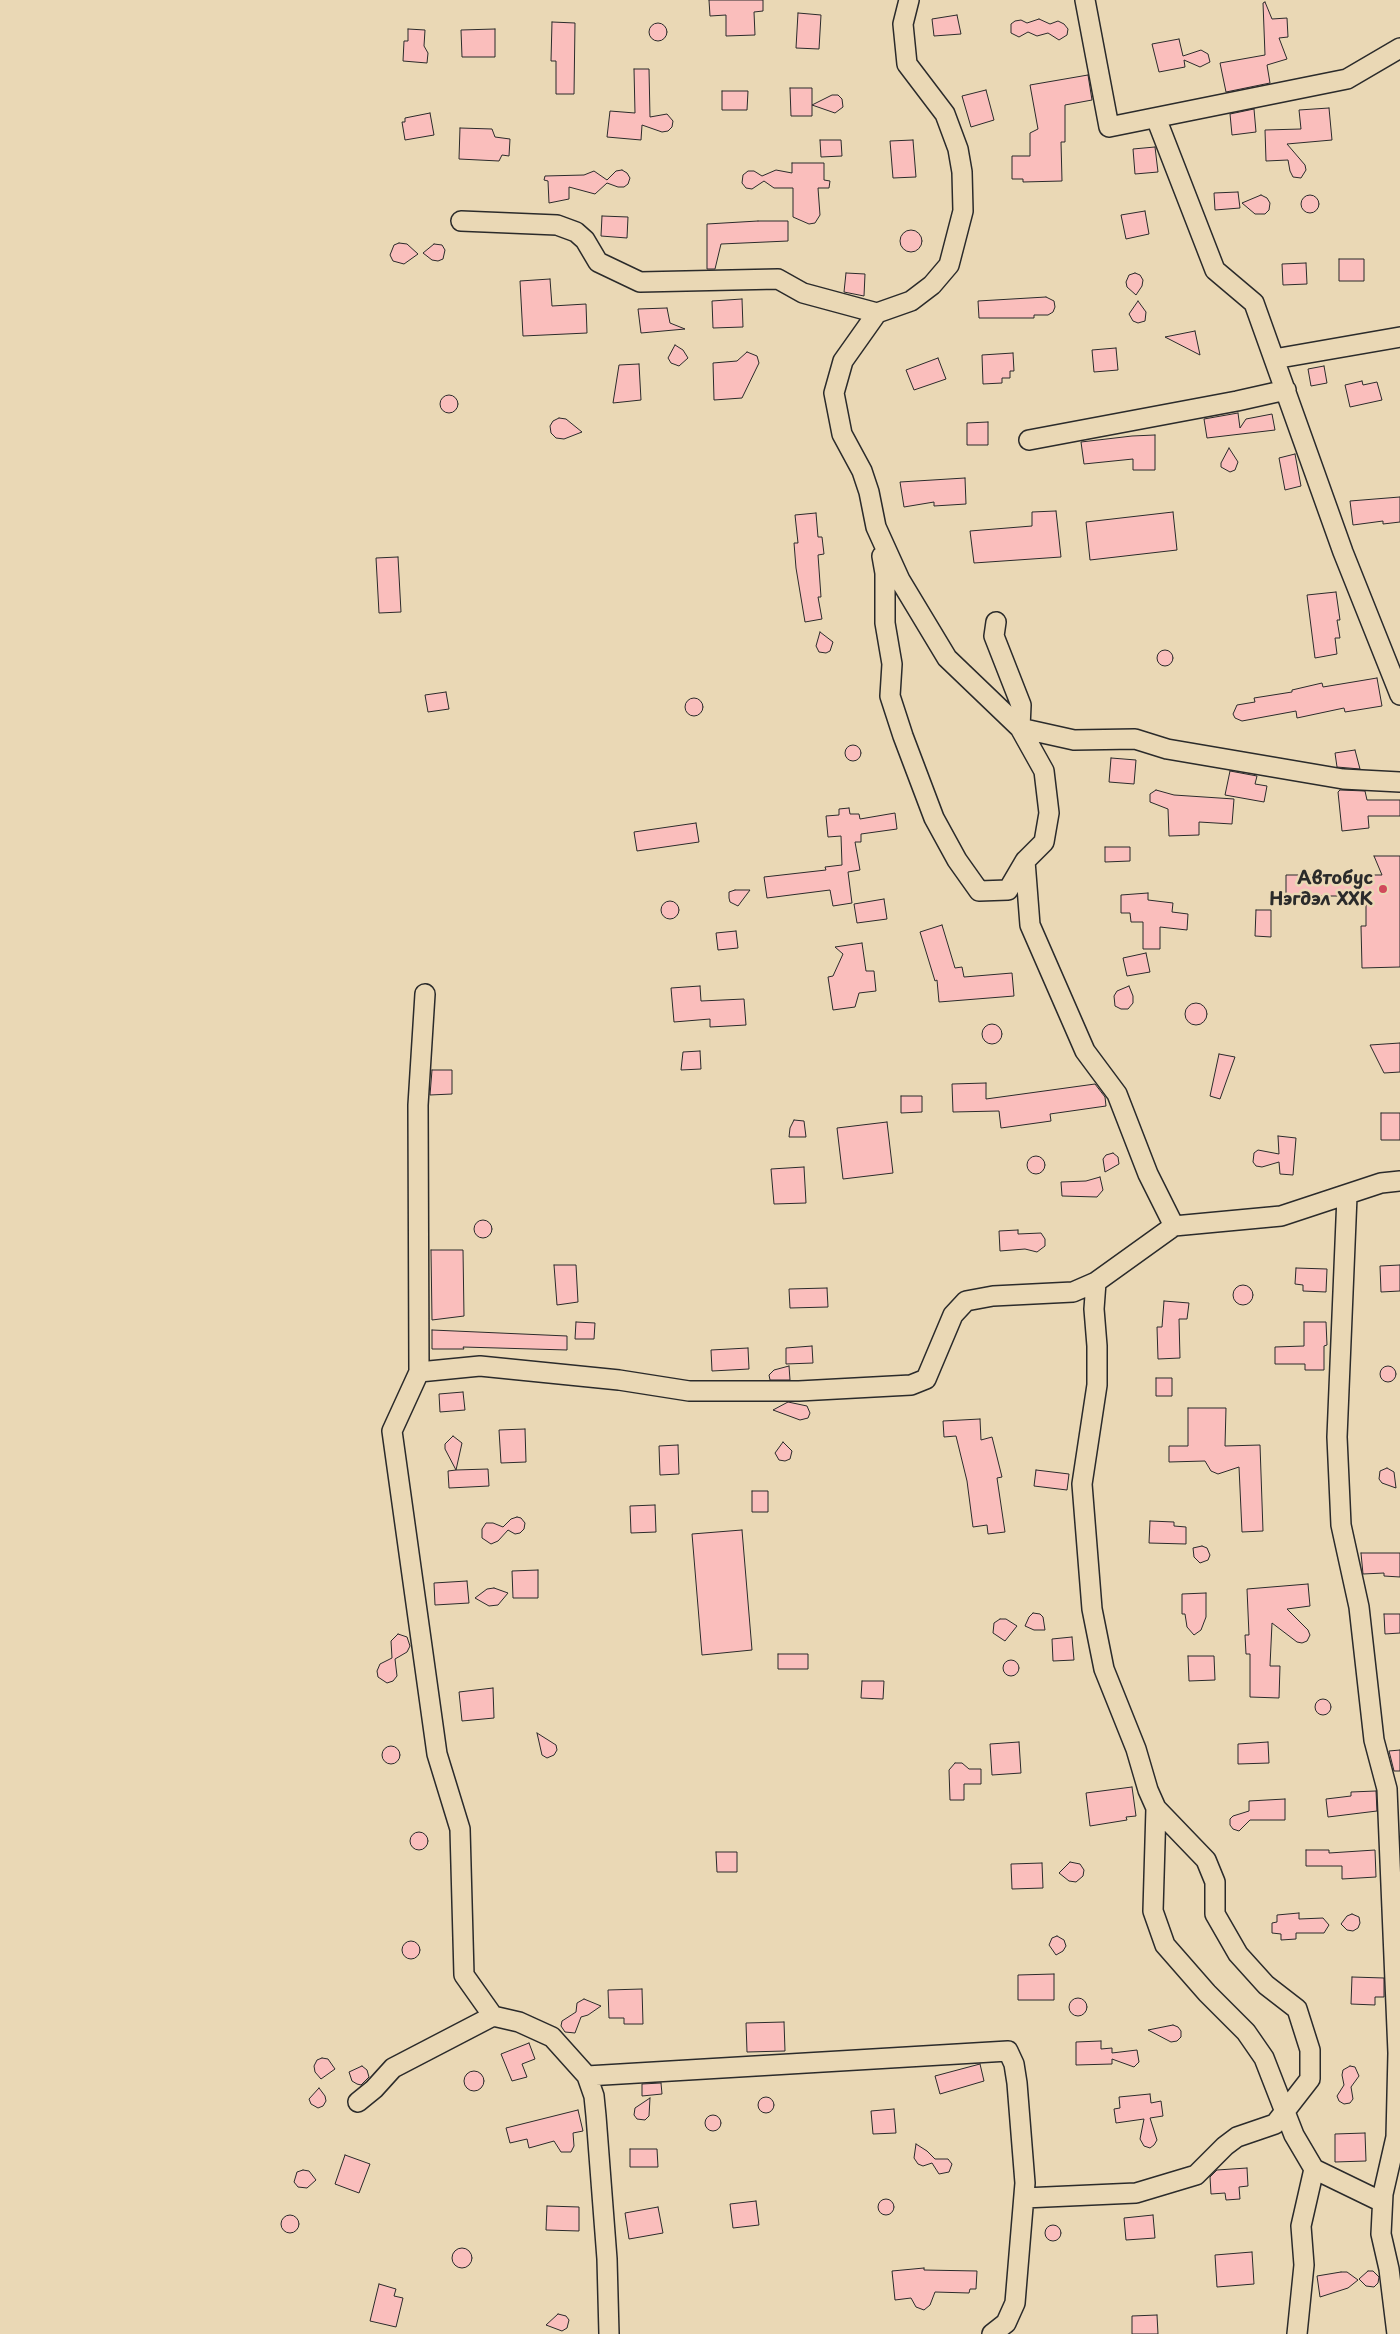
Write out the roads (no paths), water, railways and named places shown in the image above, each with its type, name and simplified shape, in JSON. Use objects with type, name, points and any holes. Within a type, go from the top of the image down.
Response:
[{"type":"street","points":[[461,220],[557,225],[563,227],[576,232],[585,240],[598,262],[640,282],[778,279],[803,293],[877,313],[911,301],[932,285],[949,265],[963,211],[962,172],[958,149],[945,114],[907,64],[903,24],[909,0]]},
{"type":"street","points":[[1086,0],[1109,127],[1347,79],[1400,48]]},
{"type":"street","points":[[1156,118],[1216,270],[1254,303],[1343,552],[1400,694]]},
{"type":"street","points":[[876,527],[900,580],[947,658],[1020,728],[1044,771],[1049,813],[1044,842],[1025,861],[1008,890],[979,891],[957,860],[934,818],[890,696],[892,664],[885,622],[885,573],[869,492],[862,471],[842,434],[834,393],[844,361],[877,313]]},
{"type":"street","points":[[1274,359],[1400,337]]},
{"type":"street","points":[[1029,440],[1237,402],[1286,390]]},
{"type":"street","points":[[996,622],[994,636],[1021,705],[1020,728]]},
{"type":"street","points":[[1020,728],[1074,740],[1135,739],[1167,749],[1343,779],[1400,782]]},
{"type":"street","points":[[1025,861],[1030,925],[1086,1051],[1117,1094],[1148,1174],[1174,1226]]},
{"type":"street","points":[[425,994],[418,1105],[419,1372],[392,1431],[437,1754],[460,1829],[464,1975],[494,2016],[519,2022],[552,2038],[587,2076],[594,2096],[596,2116],[609,2334]]},
{"type":"street","points":[[419,1372],[488,1366],[618,1380],[689,1391],[799,1391],[911,1385],[926,1379],[953,1316],[966,1301],[992,1296],[1074,1292],[1096,1282],[1174,1226],[1281,1216],[1347,1196],[1381,1183],[1400,1181]]},
{"type":"street","points":[[1347,1196],[1336,1437],[1341,1525],[1359,1607],[1374,1740],[1393,1788],[1398,1963],[1396,2137],[1382,2202],[1381,2234],[1389,2269],[1396,2334]]},
{"type":"street","points":[[1024,2198],[1136,2193],[1196,2175],[1225,2146],[1237,2137],[1275,2124],[1310,2079],[1310,2050],[1297,2009],[1266,1985],[1238,1954],[1215,1914],[1215,1882],[1206,1860],[1156,1808],[1148,1790],[1136,1749],[1104,1669],[1092,1609],[1082,1484],[1097,1385],[1097,1346],[1094,1309],[1096,1282]]},
{"type":"street","points":[[1156,1808],[1153,1911],[1165,1945],[1207,1993],[1246,2032],[1264,2058],[1294,2135],[1314,2169],[1382,2202]]},
{"type":"street","points":[[358,2102],[374,2089],[393,2068],[494,2016]]},
{"type":"street","points":[[587,2076],[1008,2050],[1014,2064],[1017,2083],[1025,2183],[1015,2303],[1006,2323],[992,2334]]},
{"type":"street","points":[[1297,2334],[1304,2265],[1301,2226],[1314,2169]]},
{"type":"place","name":"Автобус Нэгдэл ХХК","points":[[1383,889]]}]
